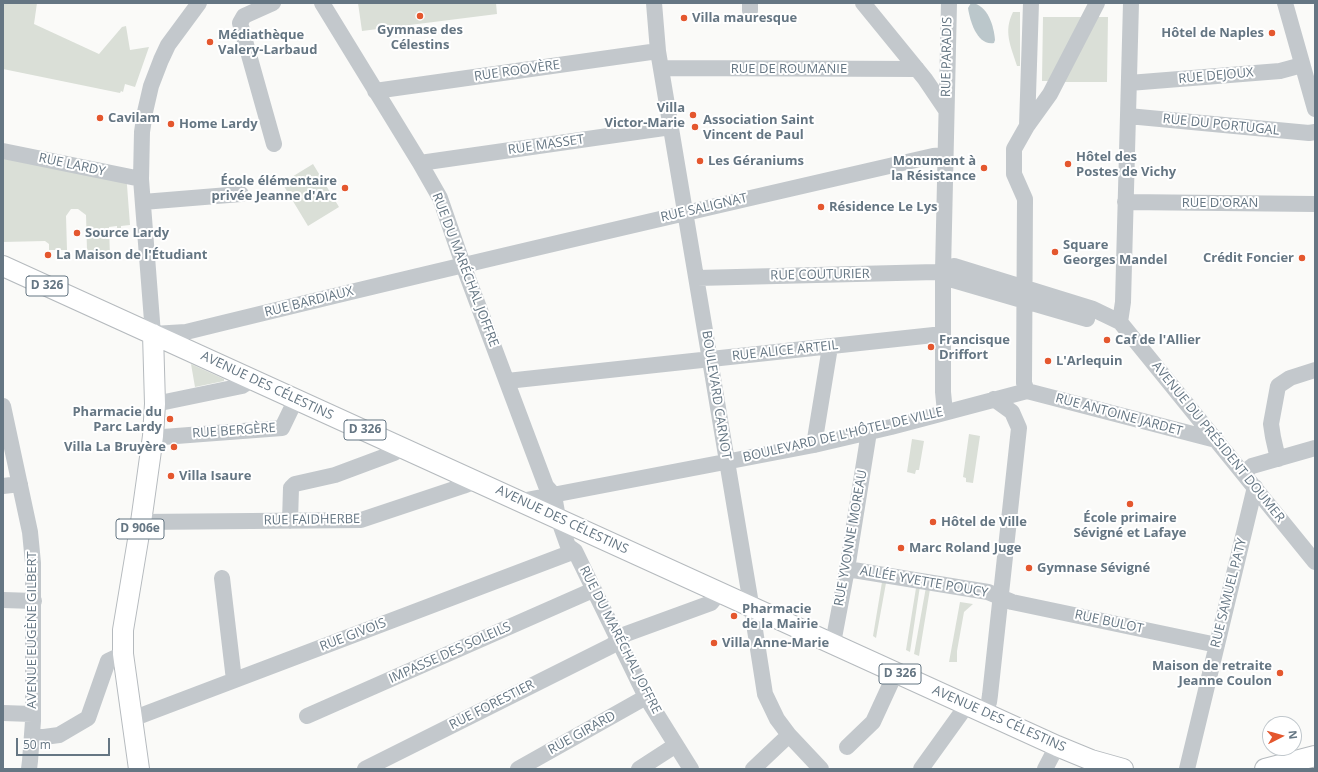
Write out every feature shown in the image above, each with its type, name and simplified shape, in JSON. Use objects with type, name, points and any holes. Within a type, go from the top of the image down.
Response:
[{"type":"main road","name":"AVENUE DES CÉLESTINS","points":[[3,266],[1057,746],[1091,760],[1123,769]]},
{"type":"main road","name":"D 906e","points":[[139,769],[123,654],[123,625],[141,522],[153,436],[155,404],[153,334]]},
{"type":"main road","points":[[1265,769],[1315,756]]},
{"type":"street","name":"D 906e","points":[[153,334],[141,179],[144,112],[151,86],[168,45],[198,3]]},
{"type":"street","points":[[273,3],[244,16],[240,23],[274,144]]},
{"type":"street","name":"RUE DU MARÉCHAL JOFFRE","points":[[322,3],[440,198],[463,264],[546,486],[554,495],[558,518],[568,546],[575,551],[646,697],[691,769]]},
{"type":"street","name":"BOULEVARD CARNOT","points":[[654,3],[658,52],[686,212],[765,694],[777,719],[788,735],[821,769]]},
{"type":"street","points":[[863,3],[917,69],[946,110]]},
{"type":"street","name":"RUE PARADIS","points":[[945,412],[942,392],[943,271],[949,3]]},
{"type":"street","points":[[1027,126],[1031,3]]},
{"type":"street","points":[[1025,391],[1025,199],[1014,174],[1014,150],[1027,126],[1050,94],[1097,3]]},
{"type":"street","points":[[943,271],[953,280],[1024,294],[1098,322],[1120,322],[1123,302],[1131,3]]},
{"type":"street","points":[[1285,3],[1307,67],[1315,109]]},
{"type":"street","name":"RUE ROOVÈRE","points":[[375,91],[658,52]]},
{"type":"street","name":"RUE DEJOUX","points":[[1128,83],[1280,71],[1307,67]]},
{"type":"street","name":"RUE DE ROUMANIE","points":[[661,68],[917,69]]},
{"type":"street","name":"RUE DU PORTUGAL","points":[[1128,116],[1309,133],[1315,132]]},
{"type":"street","name":"RUE MASSET","points":[[420,163],[671,127]]},
{"type":"street","name":"RUE LARDY","points":[[3,151],[141,179]]},
{"type":"street","name":"RUE SALIGNAT","points":[[463,264],[933,156],[945,155]]},
{"type":"street","points":[[143,202],[241,194]]},
{"type":"street","name":"RUE D'ORAN","points":[[1126,202],[1315,204]]},
{"type":"street","name":"RUE BARDIAUX","points":[[153,334],[186,332],[463,264]]},
{"type":"street","name":"RUE COUTURIER","points":[[697,278],[943,271]]},
{"type":"street","name":"AVENUE DU PRÉSIDENT DOUMER","points":[[1120,322],[1315,562]]},
{"type":"street","name":"RUE ALICE ARTEIL","points":[[507,381],[943,334]]},
{"type":"street","points":[[814,445],[830,346]]},
{"type":"street","points":[[1278,459],[1273,437],[1272,424],[1278,386],[1290,378],[1315,370]]},
{"type":"street","points":[[155,404],[242,386],[253,379]]},
{"type":"street","name":"BOULEVARD DE L'HÔTEL DE VILLE","points":[[521,501],[814,445],[1025,391]]},
{"type":"street","name":"RUE ANTOINE JARDET","points":[[1025,391],[1216,440]]},
{"type":"street","name":"RUE BERGÈRE","points":[[153,436],[163,437],[282,428],[296,399]]},
{"type":"street","points":[[921,769],[975,708],[989,702],[1019,428],[1012,412],[994,400]]},
{"type":"street","name":"AVENUE EUGÈNE GILBERT","points":[[3,406],[30,532],[33,563],[34,601],[32,736],[29,769]]},
{"type":"street","name":"RUE YVONNE MOREAU","points":[[832,643],[847,569],[869,432]]},
{"type":"street","points":[[290,521],[291,488],[296,484],[335,475],[394,453],[402,447]]},
{"type":"street","points":[[1243,473],[1252,466],[1315,448]]},
{"type":"street","name":"RUE FAIDHERBE","points":[[141,522],[360,520],[476,481]]},
{"type":"street","points":[[3,486],[20,484]]},
{"type":"street","name":"RUE SAMUEL PATY","points":[[1187,769],[1255,487]]},
{"type":"street","name":"RUE DU MARÉCHAL JOFFRE","points":[[575,551],[580,528]]},
{"type":"street","name":"RUE GIVOIS","points":[[132,720],[575,551]]},
{"type":"street","name":"ALLÉE YVETTE POUCY","points":[[847,569],[988,592],[1001,598]]},
{"type":"street","points":[[222,578],[234,680]]},
{"type":"street","name":"IMPASSE DES SOLEILS","points":[[307,716],[594,590]]},
{"type":"street","name":"RUE FORESTIER","points":[[365,769],[611,646],[626,634],[712,603],[720,592]]},
{"type":"street","name":"RUE BULOT","points":[[1001,598],[1012,602],[1217,645]]},
{"type":"street","points":[[3,600],[34,601]]},
{"type":"street","points":[[32,736],[44,737],[59,735],[88,718],[108,661],[123,654]]},
{"type":"street","points":[[848,748],[873,722],[896,672]]},
{"type":"street","name":"RUE GIRARD","points":[[518,769],[646,697]]},
{"type":"street","points":[[3,713],[32,714]]},
{"type":"street","points":[[753,769],[788,735]]},
{"type":"street","points":[[639,769],[676,745]]},
{"type":"street","points":[[1045,769],[1057,746]]},
{"type":"shaded area","points":[[3,3],[37,3],[34,24],[99,54],[122,27],[126,26],[130,50],[149,47],[135,87],[125,84],[123,92],[121,91],[120,93],[3,69]]},
{"type":"shaded area","name":"Gymnase des Célestins","points":[[358,3],[496,3],[497,14],[362,31]]},
{"type":"shaded area","points":[[971,3],[982,7],[989,17],[995,40],[994,43],[983,41],[975,32],[968,8]]},
{"type":"shaded area","points":[[1013,12],[1020,12],[1020,66],[1017,66],[1010,45],[1008,33],[1010,19]]},
{"type":"shaded area","points":[[1043,17],[1087,17],[1055,81],[1042,81]]},
{"type":"shaded area","points":[[1091,17],[1108,17],[1107,82],[1061,82]]},
{"type":"shaded area","points":[[3,146],[126,172],[130,225],[121,226],[121,228],[117,228],[117,226],[109,227],[110,256],[98,254],[95,259],[86,259],[86,215],[78,209],[71,209],[66,216],[67,250],[49,250],[49,244],[45,241],[3,242]]},
{"type":"shaded area","points":[[313,164],[339,207],[308,226],[282,183]]},
{"type":"shaded area","points":[[191,364],[224,379],[224,381],[195,387]]},
{"type":"shaded area","points":[[969,434],[980,436],[973,483],[966,482],[966,478],[963,477]]},
{"type":"shaded area","points":[[912,439],[924,441],[919,470],[916,470],[915,474],[907,472]]},
{"type":"shaded area","points":[[882,582],[886,583],[876,638],[873,636]]},
{"type":"shaded area","points":[[920,586],[910,652],[906,650],[916,588]]},
{"type":"shaded area","points":[[926,587],[930,589],[919,656],[914,654]]},
{"type":"shaded area","points":[[960,602],[973,604],[964,612],[957,651],[957,662],[949,662]]},
{"type":"place","name":"Gymnase des Célestins","points":[[420,16]]},
{"type":"place","name":"Villa mauresque","points":[[684,18]]},
{"type":"place","name":"Hôtel de Naples","points":[[1272,33]]},
{"type":"place","name":"Médiathèque Valery-Larbaud","points":[[210,42]]},
{"type":"place","name":"Villa Victor-Marie","points":[[693,115]]},
{"type":"place","name":"Cavilam","points":[[100,118]]},
{"type":"place","name":"Home Lardy","points":[[171,124]]},
{"type":"place","name":"Association Saint Vincent de Paul","points":[[695,127]]},
{"type":"place","name":"Les Géraniums","points":[[700,161]]},
{"type":"place","name":"Hôtel des Postes de Vichy","points":[[1068,164]]},
{"type":"place","name":"Monument à la Résistance","points":[[984,168]]},
{"type":"place","name":"École élémentaire privée Jeanne d'Arc","points":[[345,188]]},
{"type":"place","name":"Résidence Le Lys","points":[[821,207]]},
{"type":"place","name":"Source Lardy","points":[[77,233]]},
{"type":"place","name":"Square Georges Mandel","points":[[1055,252]]},
{"type":"place","name":"La Maison de l'Étudiant","points":[[48,255]]},
{"type":"place","name":"Crédit Foncier","points":[[1302,258]]},
{"type":"place","name":"Caf de l'Allier","points":[[1107,340]]},
{"type":"place","name":"Francisque Driffort","points":[[931,347]]},
{"type":"place","name":"L'Arlequin","points":[[1048,361]]},
{"type":"place","name":"Pharmacie du Parc Lardy","points":[[170,419]]},
{"type":"place","name":"Villa La Bruyère","points":[[174,447]]},
{"type":"place","name":"Villa Isaure","points":[[171,476]]},
{"type":"place","name":"École primaire Sévigné et Lafaye","points":[[1130,504]]},
{"type":"place","name":"Hôtel de Ville","points":[[933,522]]},
{"type":"place","name":"Marc Roland Juge","points":[[901,548]]},
{"type":"place","name":"Gymnase Sévigné","points":[[1029,568]]},
{"type":"place","name":"Pharmacie de la Mairie","points":[[734,616]]},
{"type":"place","name":"Villa Anne-Marie","points":[[714,643]]},
{"type":"place","name":"Maison de retraite Jeanne Coulon","points":[[1280,673]]}]
